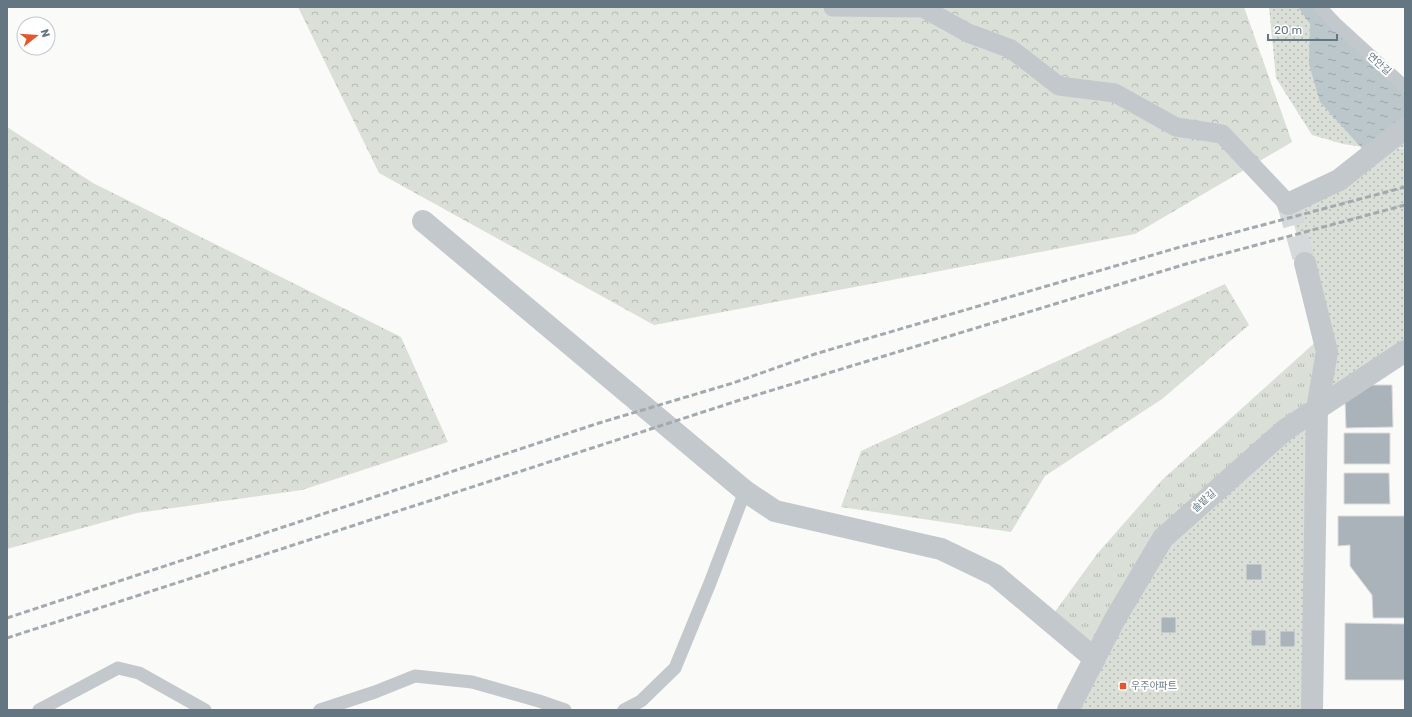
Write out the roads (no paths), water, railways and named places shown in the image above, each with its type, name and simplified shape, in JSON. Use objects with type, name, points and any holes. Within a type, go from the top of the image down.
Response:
[{"type":"street","points":[[833,7],[923,8],[968,33],[1011,49],[1059,86],[1116,93],[1176,127],[1222,134],[1288,204],[1339,180],[1405,128]]},
{"type":"street","points":[[423,221],[745,491],[775,511],[941,549],[996,575],[1095,659]]},
{"type":"street","points":[[1305,263],[1327,352],[1317,409],[1312,710]]},
{"type":"street","name":"솔밭길","points":[[1068,710],[1115,619],[1163,538],[1285,430],[1405,351]]},
{"type":"lane","name":"연안길","points":[[1320,7],[1340,28],[1405,87]]},
{"type":"lane","points":[[624,710],[641,701],[675,668],[745,491]]},
{"type":"lane","points":[[39,710],[118,668],[139,673],[205,710]]},
{"type":"lane","points":[[320,710],[375,692],[415,676],[472,682],[539,701],[564,710]]},
{"type":"water","points":[[1298,7],[1320,7],[1405,87],[1405,128],[1369,156],[1320,102],[1309,64],[1310,24]]},
{"type":"tunnel","points":[[1288,204],[1305,263]]},
{"type":"railway","points":[[7,618],[599,423],[733,383],[815,354],[1180,247],[1405,187]]},
{"type":"railway","points":[[7,638],[740,400],[1186,264],[1405,205]]},
{"type":"place","name":"우주아파트","points":[[1123,686]]}]
